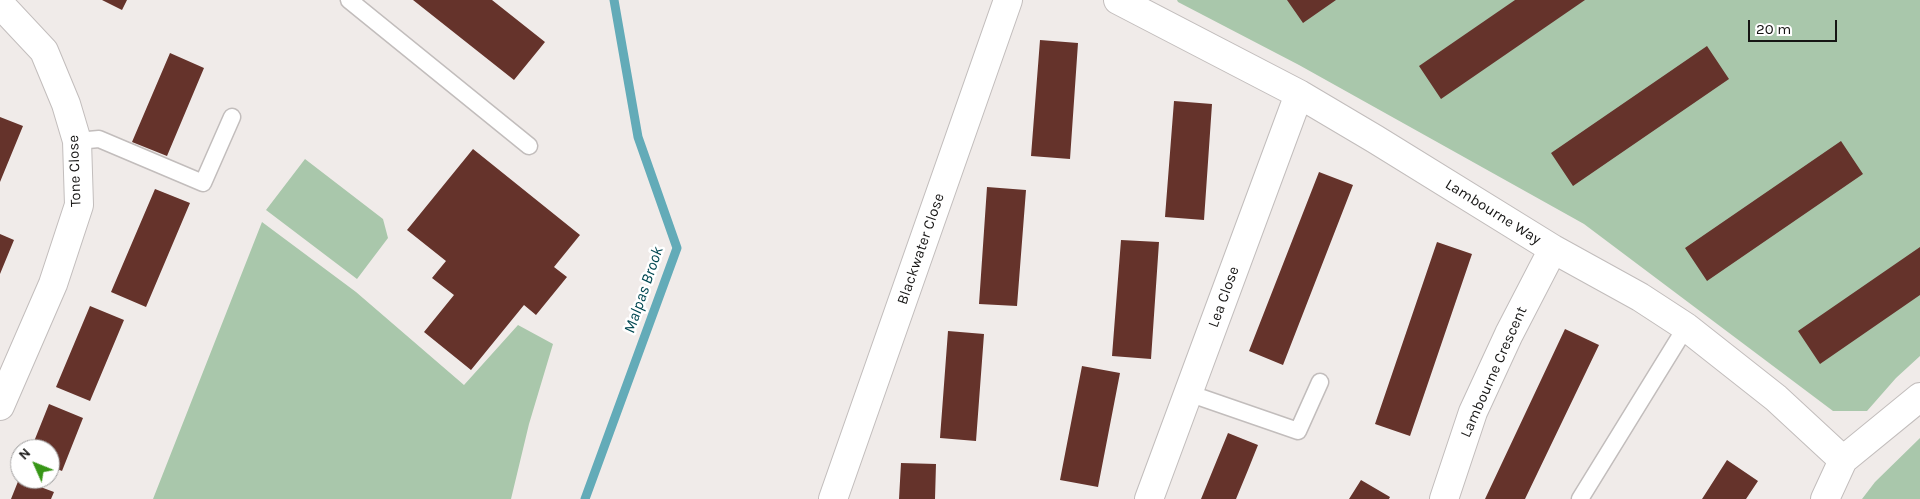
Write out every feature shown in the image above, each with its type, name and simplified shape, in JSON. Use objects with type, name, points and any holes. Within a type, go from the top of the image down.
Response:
[{"type":"street","name":"Blackwater Close","points":[[833,499],[1008,0]]},
{"type":"street","name":"Lambourne Way","points":[[1118,0],[1299,94],[1553,249],[1640,297],[1686,327],[1776,398],[1843,460]]},
{"type":"street","name":"Tone Close","points":[[0,4],[44,51],[66,104],[77,141],[79,205],[53,284],[0,406]]},
{"type":"street","name":"Lea Close","points":[[1148,499],[1299,94]]},
{"type":"street","name":"Lambourne Crescent","points":[[1444,499],[1473,412],[1509,334],[1553,249]]},
{"type":"street","points":[[1824,499],[1843,460],[1920,397]]},
{"type":"lane","points":[[349,0],[529,146]]},
{"type":"lane","points":[[77,141],[99,139],[203,182],[232,117]]},
{"type":"lane","points":[[1580,499],[1686,327]]},
{"type":"lane","points":[[1188,393],[1298,431],[1320,382]]},
{"type":"green space","points":[[1177,0],[1920,0],[1920,356],[1896,378],[1867,411],[1833,411],[1584,224],[1299,65]]},
{"type":"green space","points":[[305,159],[383,219],[388,238],[357,279],[266,210]]},
{"type":"green space","points":[[262,222],[356,292],[464,385],[518,325],[553,344],[529,424],[511,499],[153,499]]},
{"type":"green space","points":[[1920,438],[1920,499],[1862,499],[1875,482]]},
{"type":"building","points":[[102,0],[127,0],[122,10]]},
{"type":"building","points":[[413,0],[492,0],[545,42],[514,80]]},
{"type":"building","points":[[1287,0],[1336,0],[1303,23]]},
{"type":"building","points":[[1515,0],[1585,0],[1441,99],[1419,66]]},
{"type":"building","points":[[1040,40],[1078,43],[1070,159],[1031,156]]},
{"type":"building","points":[[1707,46],[1729,79],[1573,186],[1551,153]]},
{"type":"building","points":[[170,53],[204,68],[167,156],[132,142]]},
{"type":"building","points":[[1174,101],[1212,104],[1204,220],[1165,217]]},
{"type":"building","points":[[0,117],[23,126],[0,182]]},
{"type":"building","points":[[1841,141],[1863,174],[1707,281],[1685,248]]},
{"type":"building","points":[[473,149],[580,235],[554,267],[567,277],[536,315],[524,305],[471,370],[424,332],[454,295],[432,278],[446,261],[407,230]]},
{"type":"building","points":[[1319,172],[1353,185],[1283,365],[1249,351]]},
{"type":"building","points":[[987,187],[1026,190],[1017,306],[979,304]]},
{"type":"building","points":[[155,189],[190,203],[146,307],[111,292]]},
{"type":"building","points":[[0,234],[14,240],[0,274]]},
{"type":"building","points":[[1121,240],[1159,242],[1151,359],[1112,356]]},
{"type":"building","points":[[1437,242],[1472,254],[1410,436],[1375,424]]},
{"type":"building","points":[[1920,247],[1920,295],[1820,364],[1798,331]]},
{"type":"building","points":[[90,306],[124,320],[90,401],[56,387]]},
{"type":"building","points":[[1565,329],[1599,345],[1525,499],[1485,499]]},
{"type":"building","points":[[948,331],[984,334],[976,441],[940,438]]},
{"type":"building","points":[[1082,366],[1120,373],[1098,487],[1060,480]]},
{"type":"building","points":[[49,404],[83,418],[62,471],[60,470],[60,439],[35,439]]},
{"type":"building","points":[[1228,433],[1258,445],[1248,470],[1236,499],[1201,499]]},
{"type":"building","points":[[1727,460],[1758,481],[1746,499],[1702,499]]},
{"type":"building","points":[[901,463],[936,464],[935,499],[899,499]]},
{"type":"building","points":[[1361,480],[1390,497],[1389,499],[1349,499]]},
{"type":"building","points":[[15,489],[46,489],[54,492],[51,499],[11,499]]},
{"type":"waterway","name":"Malpas Brook","points":[[585,499],[677,248],[638,137],[614,0]]}]
